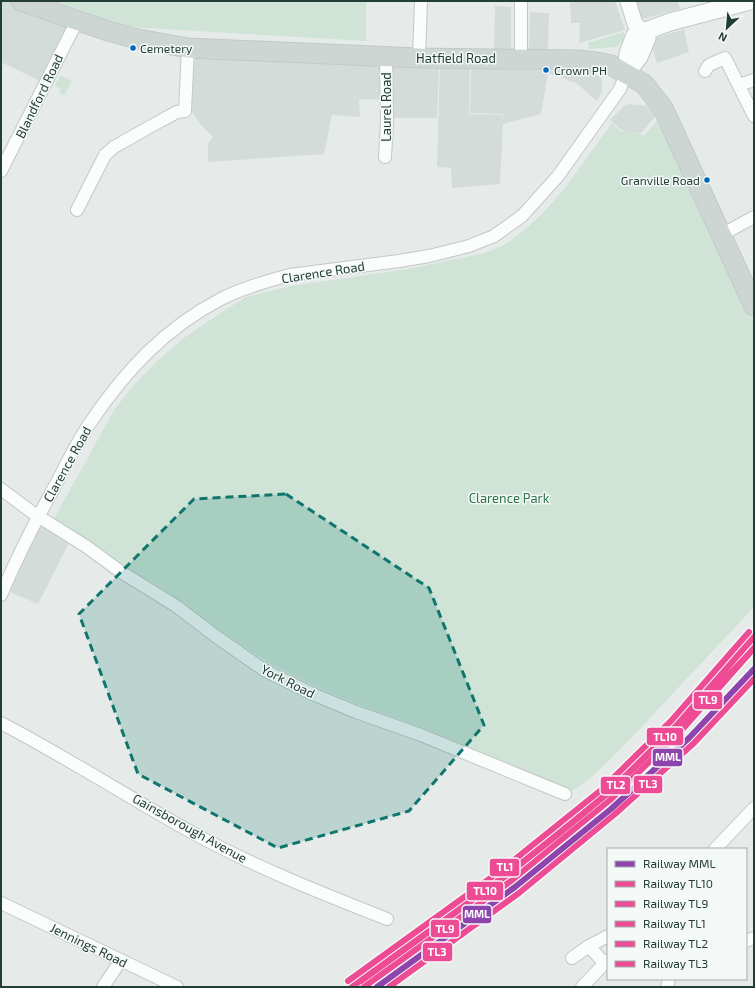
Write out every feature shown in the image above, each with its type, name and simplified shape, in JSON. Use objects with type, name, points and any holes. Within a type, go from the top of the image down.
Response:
[{"type":"main road","name":"Hatfield Road","points":[[21,1],[77,21],[133,38],[188,48],[386,57],[580,60],[611,65],[638,79],[648,87],[663,108],[754,306]]},
{"type":"main road","points":[[626,73],[628,53],[635,35],[670,22],[750,1]]},
{"type":"street","points":[[419,58],[421,1]]},
{"type":"street","points":[[521,1],[521,59]]},
{"type":"street","points":[[628,1],[635,24],[644,32]]},
{"type":"street","name":"Blandford Road","points":[[1,171],[77,21]]},
{"type":"street","points":[[77,210],[105,155],[114,147],[177,112],[186,111],[188,48]]},
{"type":"street","name":"Laurel Road","points":[[385,157],[387,121],[386,57]]},
{"type":"street","points":[[705,71],[709,65],[726,58],[754,116]]},
{"type":"street","name":"Clarence Road","points":[[1,595],[38,516],[89,424],[139,360],[170,332],[190,317],[221,299],[273,279],[290,275],[429,256],[469,246],[494,236],[522,216],[558,176],[620,89],[626,73]]},
{"type":"street","points":[[739,84],[754,80]]},
{"type":"street","points":[[721,236],[754,217]]},
{"type":"street","name":"York Road","points":[[1,489],[38,516],[87,547],[121,572],[176,606],[264,670],[315,695],[356,712],[422,734],[564,794]]},
{"type":"street","name":"Gainsborough Avenue","points":[[1,722],[193,833],[228,851],[299,883],[387,919]]},
{"type":"street","points":[[716,848],[754,808]]},
{"type":"street","name":"Jennings Road","points":[[1,903],[177,987]]},
{"type":"street","points":[[572,958],[589,946],[607,937]]},
{"type":"street","points":[[582,987],[606,962],[589,946]]},
{"type":"street","points":[[103,987],[121,960]]},
{"type":"highlighted area","points":[[286,494],[429,588],[484,725],[409,811],[278,848],[138,774],[79,614],[194,499]]},
{"type":"shaded area","points":[[1,1],[15,1],[76,24],[46,84],[1,62]]},
{"type":"shaded area","points":[[570,1],[615,1],[625,30],[579,43],[580,23],[571,23]]},
{"type":"shaded area","points":[[635,1],[678,1],[680,9],[643,19]]},
{"type":"shaded area","points":[[495,6],[511,7],[511,51],[494,51]]},
{"type":"shaded area","points":[[530,12],[549,13],[548,49],[529,49]]},
{"type":"shaded area","points":[[684,29],[689,52],[657,63],[653,51],[656,38]]},
{"type":"shaded area","points":[[196,57],[439,62],[437,118],[387,118],[388,100],[359,99],[360,117],[332,115],[324,154],[208,162],[208,143],[213,137],[200,124],[191,110],[189,81]]},
{"type":"shaded area","points":[[440,62],[470,62],[469,114],[502,115],[503,123],[503,114],[470,113],[471,68],[590,72],[598,75],[602,79],[602,91],[597,101],[576,83],[548,73],[541,114],[503,124],[500,184],[452,188],[451,168],[437,167]]},
{"type":"shaded area","points":[[629,104],[648,106],[656,116],[641,133],[621,130],[610,120],[624,106]]},
{"type":"shaded area","points":[[40,520],[70,541],[38,604],[7,591]]},
{"type":"green space","points":[[56,1],[366,1],[366,41],[128,27]]},
{"type":"green space","points":[[624,32],[624,39],[617,47],[589,49],[588,43]]},
{"type":"green space","points":[[60,75],[72,81],[64,95],[59,93],[60,88],[55,86]]},
{"type":"green space","name":"Clarence Park","points":[[657,121],[679,163],[754,322],[754,607],[617,752],[579,787],[570,791],[431,731],[359,705],[317,687],[269,663],[216,628],[160,587],[125,567],[54,519],[114,410],[133,386],[155,363],[185,337],[219,314],[246,297],[291,286],[408,269],[485,253],[506,244],[529,226],[548,208],[565,188],[612,123],[620,131],[630,131],[644,135]]},
{"type":"rail line","name":"TL1","points":[[348,981],[503,869],[601,790],[671,721],[749,632]]},
{"type":"rail line","name":"TL10","points":[[352,987],[507,875],[606,795],[676,726],[754,637]]},
{"type":"rail line","name":"TL9","points":[[364,987],[511,881],[610,800],[681,731],[754,648]]},
{"type":"rail line","name":"TL2","points":[[361,981],[484,891],[575,821],[641,762],[749,654]]},
{"type":"rail line","name":"MML","points":[[377,987],[515,887],[611,809],[689,738],[754,669]]},
{"type":"rail line","name":"TL3","points":[[389,987],[519,893],[615,814],[694,743],[754,679]]},
{"type":"place","name":"Cemetery","points":[[133,48]]},
{"type":"place","name":"Crown PH","points":[[546,70]]},
{"type":"place","name":"Granville Road","points":[[707,180]]}]
